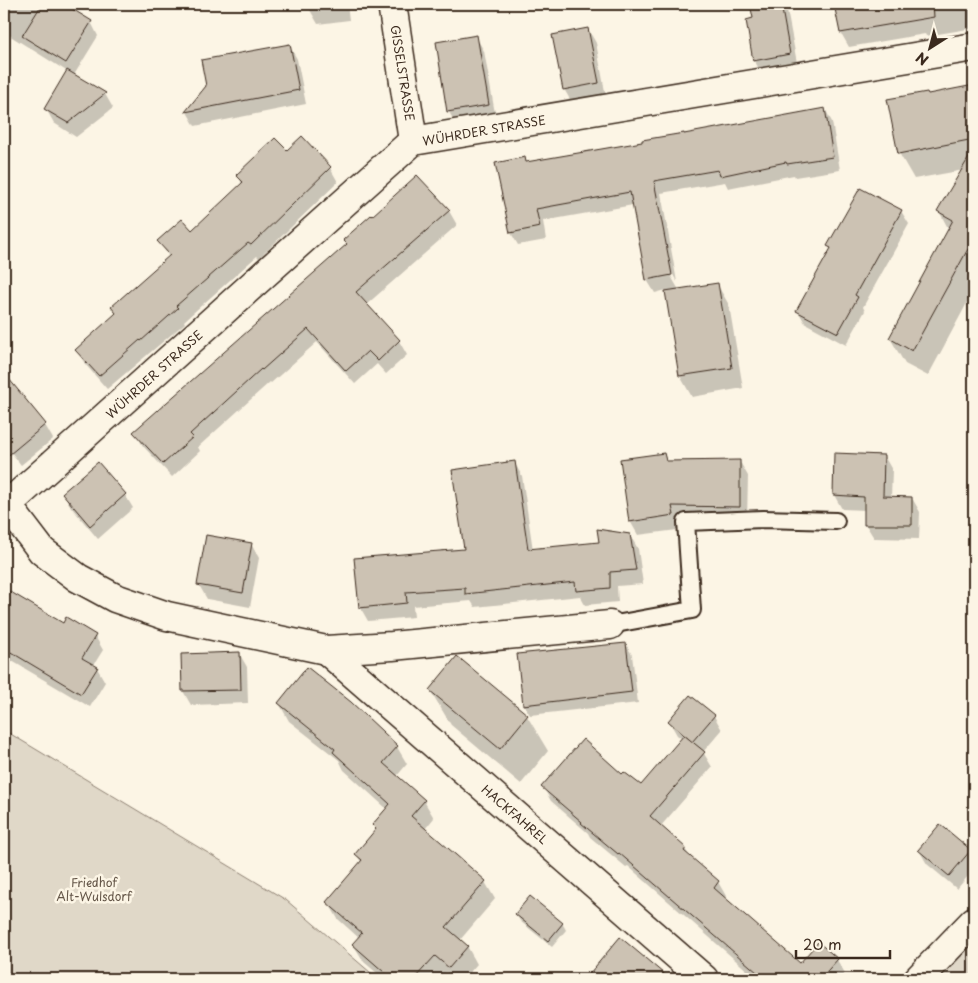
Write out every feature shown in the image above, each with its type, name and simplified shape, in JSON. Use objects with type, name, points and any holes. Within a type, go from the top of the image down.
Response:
[{"type":"street","name":"GISSELSTRASSE","points":[[392,4],[413,141]]},
{"type":"street","name":"WÜHRDER STRASSE","points":[[5,503],[413,141],[974,47]]},
{"type":"street","name":"HACKFAHREL","points":[[5,503],[42,551],[78,578],[115,598],[167,616],[326,650],[392,646],[610,625]]},
{"type":"street","name":"HACKFAHREL","points":[[326,650],[704,979]]},
{"type":"street","points":[[918,979],[974,921]]},
{"type":"lane","points":[[610,625],[692,610],[686,522],[763,519],[836,521]]},
{"type":"green space","name":"Friedhof Alt-Wulsdorf","points":[[4,730],[286,900],[378,979],[4,979]]},
{"type":"green space","points":[[974,939],[974,979],[936,979]]},
{"type":"building","points":[[42,4],[64,4],[92,21],[66,63],[22,36]]},
{"type":"building","points":[[750,4],[781,4],[790,54],[753,61],[746,20],[753,18]]},
{"type":"building","points":[[834,4],[933,4],[934,17],[840,33]]},
{"type":"building","points":[[588,28],[599,83],[563,90],[552,35]]},
{"type":"building","points":[[477,35],[489,105],[447,112],[436,42]]},
{"type":"building","points":[[290,44],[299,90],[185,112],[206,86],[201,60]]},
{"type":"building","points":[[67,70],[106,93],[68,123],[44,109]]},
{"type":"building","points":[[974,85],[974,139],[898,154],[887,99],[927,92],[928,94]]},
{"type":"building","points":[[825,108],[833,157],[787,164],[786,162],[720,176],[718,170],[654,181],[672,275],[646,280],[630,192],[536,209],[540,227],[510,233],[495,163],[525,157],[526,162]]},
{"type":"building","points":[[302,136],[331,167],[251,245],[248,243],[176,306],[178,308],[99,376],[75,350],[116,313],[111,307],[170,255],[157,241],[182,219],[192,230],[243,182],[236,175],[275,138],[287,150]]},
{"type":"building","points":[[974,149],[974,238],[912,351],[889,338],[953,220],[937,211]]},
{"type":"building","points":[[417,175],[450,210],[356,292],[400,340],[378,361],[368,351],[346,371],[308,329],[190,434],[193,437],[163,464],[133,432],[347,244],[343,240]]},
{"type":"building","points":[[860,188],[902,210],[855,295],[858,297],[838,333],[796,311],[831,248],[827,246]]},
{"type":"building","points":[[718,283],[732,368],[679,376],[665,291]]},
{"type":"building","points":[[4,373],[46,424],[4,459]]},
{"type":"building","points":[[664,453],[666,461],[740,460],[740,507],[672,506],[674,515],[629,522],[620,459]]},
{"type":"building","points":[[834,453],[884,455],[883,496],[912,497],[912,525],[864,525],[864,497],[833,495]]},
{"type":"building","points":[[515,461],[528,549],[599,542],[597,529],[630,534],[636,570],[610,572],[610,588],[576,591],[575,582],[465,594],[465,588],[406,592],[407,603],[359,608],[354,558],[464,549],[452,470]]},
{"type":"building","points":[[98,462],[126,494],[90,526],[62,493]]},
{"type":"building","points":[[206,535],[252,543],[243,593],[197,585]]},
{"type":"building","points":[[4,588],[63,623],[66,617],[96,635],[82,658],[98,667],[81,694],[4,648]]},
{"type":"building","points":[[626,643],[632,692],[523,705],[517,654]]},
{"type":"building","points":[[240,652],[241,690],[182,691],[181,654]]},
{"type":"building","points":[[457,656],[528,715],[500,749],[429,690]]},
{"type":"building","points":[[307,667],[351,702],[398,746],[383,763],[425,800],[411,816],[486,881],[446,927],[468,946],[449,968],[435,956],[414,979],[392,979],[352,944],[362,933],[326,902],[362,860],[355,854],[376,829],[372,825],[390,804],[333,752],[335,749],[278,703]]},
{"type":"building","points":[[690,695],[715,715],[692,742],[668,721]]},
{"type":"building","points":[[684,735],[705,752],[650,816],[686,848],[684,851],[719,881],[714,888],[800,963],[818,942],[838,959],[820,979],[765,979],[541,787],[583,739],[622,774],[624,772],[641,785]]},
{"type":"building","points":[[940,824],[971,850],[949,876],[918,850]]},
{"type":"building","points":[[530,896],[563,923],[548,941],[515,914]]},
{"type":"building","points":[[620,937],[670,979],[585,979]]}]
